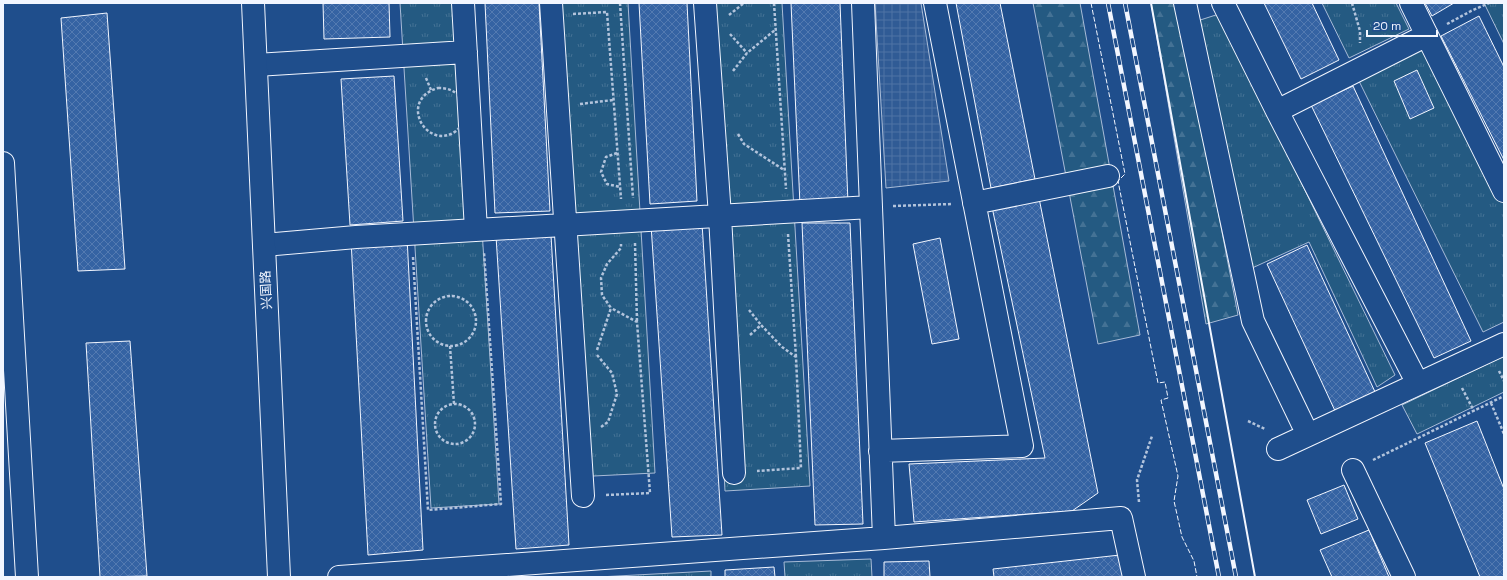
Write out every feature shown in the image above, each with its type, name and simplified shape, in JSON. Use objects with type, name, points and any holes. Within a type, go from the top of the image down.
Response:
[{"type":"street","name":"兴国路","points":[[253,3],[279,577]]},
{"type":"street","points":[[463,3],[469,110],[479,230]]},
{"type":"street","points":[[705,3],[720,216],[734,473]]},
{"type":"street","points":[[863,3],[884,538]]},
{"type":"street","points":[[880,451],[1022,446],[935,3]]},
{"type":"street","points":[[1185,3],[1253,321],[1308,435]]},
{"type":"street","points":[[1223,3],[1418,384]]},
{"type":"street","points":[[1411,3],[1504,191]]},
{"type":"street","points":[[551,9],[583,496]]},
{"type":"street","points":[[1277,111],[1427,35]]},
{"type":"street","points":[[256,65],[466,52]]},
{"type":"street","points":[[3,163],[7,312],[27,577]]},
{"type":"street","points":[[974,203],[1108,176]]},
{"type":"street","points":[[264,245],[411,234],[871,207]]},
{"type":"street","points":[[1278,449],[1504,344]]},
{"type":"street","points":[[1353,470],[1404,577]]},
{"type":"street","points":[[338,577],[884,538],[1121,518],[1134,577]]},
{"type":"path","points":[[583,496],[650,493],[629,221],[620,3]]},
{"type":"path","points":[[734,473],[801,468],[796,357],[774,3]]},
{"type":"path","points":[[1352,3],[1360,31],[1358,70]]},
{"type":"path","points":[[1427,35],[1489,3]]},
{"type":"path","points":[[551,9],[607,12],[620,187],[629,221],[621,248],[607,264],[601,278],[602,295],[611,308],[637,322]]},
{"type":"path","points":[[730,74],[747,53],[776,30]]},
{"type":"path","points":[[438,88],[446,88],[454,91],[460,96],[469,110],[461,126],[456,131],[448,135],[441,136],[426,130],[418,117],[420,101],[431,90],[438,88]]},
{"type":"path","points":[[580,104],[613,100]]},
{"type":"path","points":[[737,133],[744,144],[784,170]]},
{"type":"path","points":[[617,153],[606,157],[601,172],[607,184],[620,187]]},
{"type":"path","points":[[871,207],[974,203]]},
{"type":"path","points":[[411,234],[428,510],[501,504],[479,230]]},
{"type":"path","points":[[451,296],[463,299],[472,307],[476,315],[476,324],[474,332],[462,344],[450,346],[438,342],[432,337],[427,330],[426,314],[430,306],[436,300],[451,296]]},
{"type":"path","points":[[580,443],[608,422],[617,394],[612,373],[596,354],[611,308]]},
{"type":"path","points":[[728,356],[761,325],[782,347],[796,357]]},
{"type":"path","points":[[450,346],[454,404]]},
{"type":"path","points":[[1353,470],[1504,396]]},
{"type":"path","points":[[1491,403],[1504,434]]},
{"type":"path","points":[[454,404],[466,407],[474,418],[476,424],[471,436],[461,444],[448,443],[442,439],[436,427],[438,414],[447,406],[454,404]]},
{"type":"path","points":[[1121,518],[1139,511],[1137,480],[1152,436]]},
{"type":"green space","points":[[400,3],[468,3],[499,504],[431,508]]},
{"type":"green space","points":[[545,3],[628,3],[655,473],[573,477]]},
{"type":"green space","points":[[697,3],[782,3],[810,486],[725,491]]},
{"type":"green space","points":[[1033,3],[1080,3],[1140,335],[1098,344]]},
{"type":"green space","points":[[1151,3],[1178,3],[1238,315],[1206,324]]},
{"type":"green space","points":[[1322,3],[1396,3],[1409,29],[1349,58]]},
{"type":"green space","points":[[1484,3],[1504,3],[1504,44]]},
{"type":"green space","points":[[1219,14],[1395,375],[1377,387],[1309,242],[1250,269],[1194,22]]},
{"type":"green space","points":[[1428,44],[1504,198],[1504,322],[1483,332],[1358,79]]},
{"type":"green space","points":[[1504,356],[1504,392],[1417,434],[1402,405]]},
{"type":"green space","points":[[871,559],[872,577],[785,577],[784,562]]},
{"type":"green space","points":[[711,571],[711,577],[598,577]]},
{"type":"shaded area","points":[[875,3],[921,3],[949,181],[886,188]]},
{"type":"building","points":[[323,3],[389,3],[390,37],[324,39]]},
{"type":"building","points":[[485,3],[539,3],[550,211],[495,213]]},
{"type":"building","points":[[639,3],[687,3],[697,201],[650,204]]},
{"type":"building","points":[[791,3],[840,3],[848,203],[800,205]]},
{"type":"building","points":[[956,3],[1000,3],[1035,179],[991,188]]},
{"type":"building","points":[[1264,3],[1312,3],[1339,60],[1301,79]]},
{"type":"building","points":[[1425,3],[1454,3],[1432,16]]},
{"type":"building","points":[[107,13],[125,269],[78,271],[61,18]]},
{"type":"building","points":[[1479,16],[1504,67],[1504,160],[1441,36]]},
{"type":"building","points":[[1417,70],[1434,108],[1410,119],[1394,81]]},
{"type":"building","points":[[394,76],[403,221],[350,225],[341,79]]},
{"type":"building","points":[[1353,86],[1471,341],[1434,358],[1311,105]]},
{"type":"building","points":[[1039,198],[1098,493],[1072,511],[914,522],[909,464],[1045,458],[992,207]]},
{"type":"building","points":[[702,223],[722,535],[672,537],[651,225]]},
{"type":"building","points":[[802,223],[850,223],[863,524],[815,525]]},
{"type":"building","points":[[551,235],[569,545],[516,549],[496,236]]},
{"type":"building","points":[[407,237],[423,550],[368,555],[351,240]]},
{"type":"building","points":[[940,238],[959,339],[932,344],[913,244]]},
{"type":"building","points":[[1307,245],[1376,394],[1336,413],[1267,264]]},
{"type":"building","points":[[130,341],[147,576],[100,577],[86,343]]},
{"type":"building","points":[[1477,421],[1504,489],[1504,577],[1480,577],[1425,443]]},
{"type":"building","points":[[1344,485],[1358,519],[1321,534],[1307,500]]},
{"type":"building","points":[[1369,530],[1389,577],[1332,577],[1320,550]]},
{"type":"building","points":[[1129,554],[1132,577],[994,577],[993,569]]},
{"type":"building","points":[[929,561],[930,577],[884,577],[884,562]]},
{"type":"building","points":[[774,567],[775,577],[725,577],[725,570]]},
{"type":"railway","points":[[1108,3],[1219,577]]},
{"type":"railway","points":[[1125,3],[1236,577]]},
{"type":"fence","points":[[1091,3],[1125,174],[1118,181],[1158,383],[1165,382],[1168,398],[1161,400],[1178,476],[1174,501],[1182,537],[1194,561],[1197,577]]},
{"type":"wall","points":[[1151,3],[1255,577]]}]
